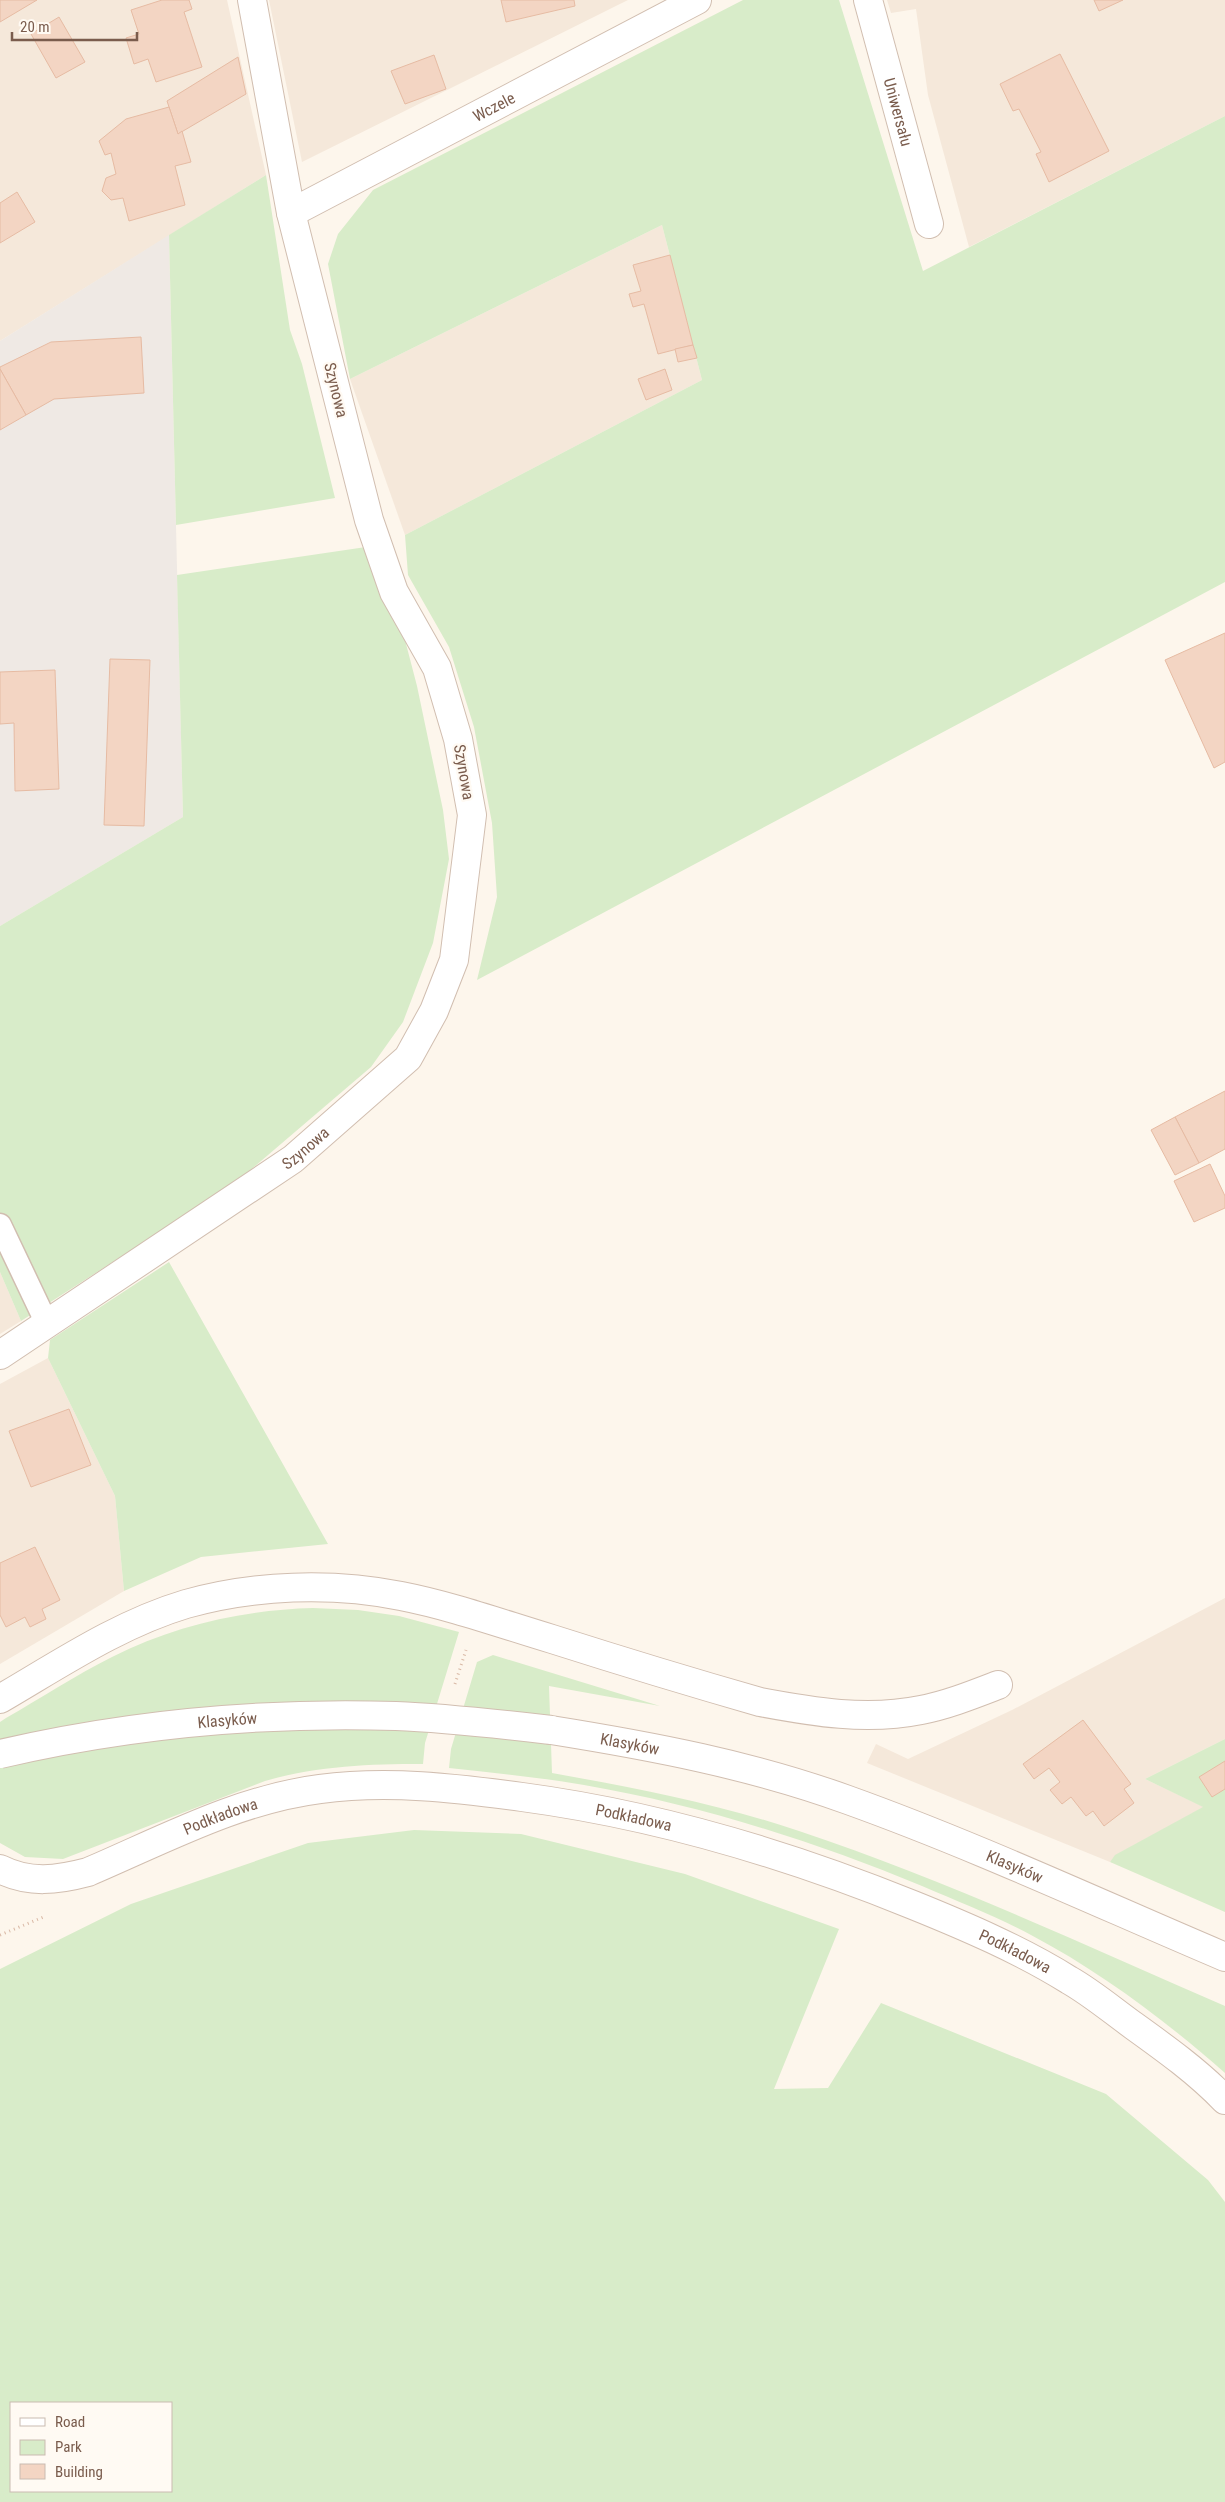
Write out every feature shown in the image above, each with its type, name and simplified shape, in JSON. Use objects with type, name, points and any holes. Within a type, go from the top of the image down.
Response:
[{"type":"street","name":"Szynowa","points":[[0,1355],[293,1159],[408,1058],[434,1011],[454,960],[472,815],[458,739],[437,668],[394,592],[369,520],[291,214],[252,0]]},
{"type":"street","name":"Wczele","points":[[291,214],[697,0]]},
{"type":"street","name":"Uniwersału","points":[[868,0],[929,224]]},
{"type":"street","points":[[0,1699],[127,1627],[186,1604],[238,1593],[281,1588],[363,1590],[436,1604],[760,1702],[815,1712],[864,1715],[920,1710],[962,1699],[998,1685]]},
{"type":"street","name":"Klasyków","points":[[0,1754],[118,1732],[256,1718],[396,1716],[464,1720],[551,1730],[695,1756],[774,1776],[847,1800],[946,1838],[1225,1958]]},
{"type":"street","name":"Podkładowa","points":[[4,1879],[64,1879],[88,1872],[244,1806],[317,1789],[352,1785],[432,1786],[570,1804],[682,1827],[735,1842],[880,1892],[967,1927],[1069,1979],[1168,2050],[1225,2100]]},
{"type":"lane","points":[[0,1225],[47,1324]]},
{"type":"path","points":[[0,1935],[56,1912]]},
{"type":"shaded area","points":[[0,0],[227,0],[266,175],[0,341]]},
{"type":"shaded area","points":[[269,0],[628,0],[302,162]]},
{"type":"shaded area","points":[[887,0],[1225,0],[1225,116],[969,247],[928,95],[916,9],[891,13]]},
{"type":"shaded area","points":[[662,225],[702,380],[405,535],[350,379]]},
{"type":"shaded area","points":[[169,235],[183,817],[0,926],[0,341]]},
{"type":"shaded area","points":[[0,1272],[21,1321],[0,1334]]},
{"type":"shaded area","points":[[48,1358],[115,1496],[124,1591],[0,1664],[0,1384]]},
{"type":"shaded area","points":[[1225,1598],[1225,1739],[1145,1779],[1204,1807],[1116,1855],[1110,1862],[867,1763],[876,1744],[908,1759],[1012,1710]]},
{"type":"green space","points":[[743,0],[839,0],[923,271],[1225,116],[1225,582],[477,980],[497,897],[492,823],[474,727],[449,647],[408,575],[405,535],[702,380],[662,225],[350,379],[328,264],[338,234],[373,190]]},
{"type":"green space","points":[[266,175],[290,330],[302,364],[335,498],[176,525],[169,235]]},
{"type":"green space","points":[[366,547],[405,640],[417,686],[443,810],[449,859],[433,943],[403,1022],[371,1067],[234,1184],[21,1321],[0,1272],[0,926],[183,817],[177,575]]},
{"type":"green space","points":[[169,1262],[328,1544],[201,1557],[124,1591],[115,1496],[48,1358],[50,1340]]},
{"type":"green space","points":[[287,1609],[358,1610],[399,1616],[459,1632],[425,1743],[423,1764],[323,1769],[265,1781],[63,1859],[25,1857],[0,1843],[0,1722],[99,1664],[160,1636],[210,1621],[235,1616]]},
{"type":"green space","points":[[493,1655],[660,1706],[549,1686],[552,1773],[708,1805],[799,1831],[960,1891],[1225,2006],[1225,2073],[1156,2016],[1083,1965],[1018,1928],[922,1886],[840,1854],[756,1826],[670,1803],[567,1782],[449,1768],[451,1749],[477,1662]]},
{"type":"green space","points":[[1225,1739],[1225,1912],[1110,1862],[1115,1855],[1203,1807],[1145,1779]]},
{"type":"green space","points":[[414,1830],[521,1834],[685,1874],[839,1929],[774,2089],[828,2088],[881,2003],[1106,2094],[1208,2180],[1225,2202],[1225,2502],[0,2502],[0,1969],[131,1904],[308,1843]]},
{"type":"building","points":[[0,0],[37,0],[0,22]]},
{"type":"building","points":[[162,0],[189,0],[192,9],[184,12],[202,67],[156,82],[148,59],[134,64],[126,38],[139,34],[131,10]]},
{"type":"building","points":[[501,0],[574,0],[575,6],[506,22]]},
{"type":"building","points":[[1094,0],[1123,0],[1099,11]]},
{"type":"building","points":[[59,17],[85,62],[56,78],[31,34]]},
{"type":"building","points":[[1060,54],[1109,151],[1049,182],[1036,154],[1041,152],[1019,109],[1013,111],[1000,84]]},
{"type":"building","points":[[434,55],[446,89],[405,104],[391,71]]},
{"type":"building","points":[[238,57],[246,94],[178,134],[167,101]]},
{"type":"building","points":[[169,107],[178,134],[182,131],[191,162],[175,166],[185,205],[129,221],[123,198],[111,200],[102,191],[106,178],[116,174],[111,153],[105,155],[99,141],[126,119]]},
{"type":"building","points":[[17,192],[35,222],[0,243],[0,203]]},
{"type":"building","points":[[670,255],[693,345],[658,354],[644,304],[633,307],[629,294],[641,291],[633,265]]},
{"type":"building","points":[[141,337],[144,393],[54,399],[26,415],[0,369],[0,367],[51,342]]},
{"type":"building","points":[[693,345],[697,358],[678,362],[675,349]]},
{"type":"building","points":[[0,369],[26,415],[0,430]]},
{"type":"building","points":[[665,369],[672,390],[646,400],[638,379]]},
{"type":"building","points":[[1225,633],[1225,762],[1214,768],[1165,660]]},
{"type":"building","points":[[110,659],[150,660],[144,826],[104,825]]},
{"type":"building","points":[[55,670],[59,789],[15,791],[14,723],[0,724],[0,672]]},
{"type":"building","points":[[1225,1091],[1225,1149],[1199,1163],[1175,1117]]},
{"type":"building","points":[[1175,1117],[1199,1163],[1175,1175],[1151,1130]]},
{"type":"building","points":[[1210,1164],[1225,1196],[1225,1208],[1194,1222],[1174,1181]]},
{"type":"building","points":[[69,1409],[91,1465],[31,1487],[9,1431]]},
{"type":"building","points":[[35,1547],[60,1600],[42,1609],[46,1619],[30,1627],[25,1617],[6,1627],[0,1615],[0,1563]]},
{"type":"building","points":[[1083,1720],[1131,1784],[1124,1789],[1134,1803],[1104,1826],[1093,1811],[1086,1816],[1071,1797],[1062,1804],[1050,1790],[1060,1782],[1049,1768],[1034,1779],[1023,1764]]},
{"type":"building","points":[[1225,1761],[1225,1789],[1212,1797],[1199,1777]]}]
